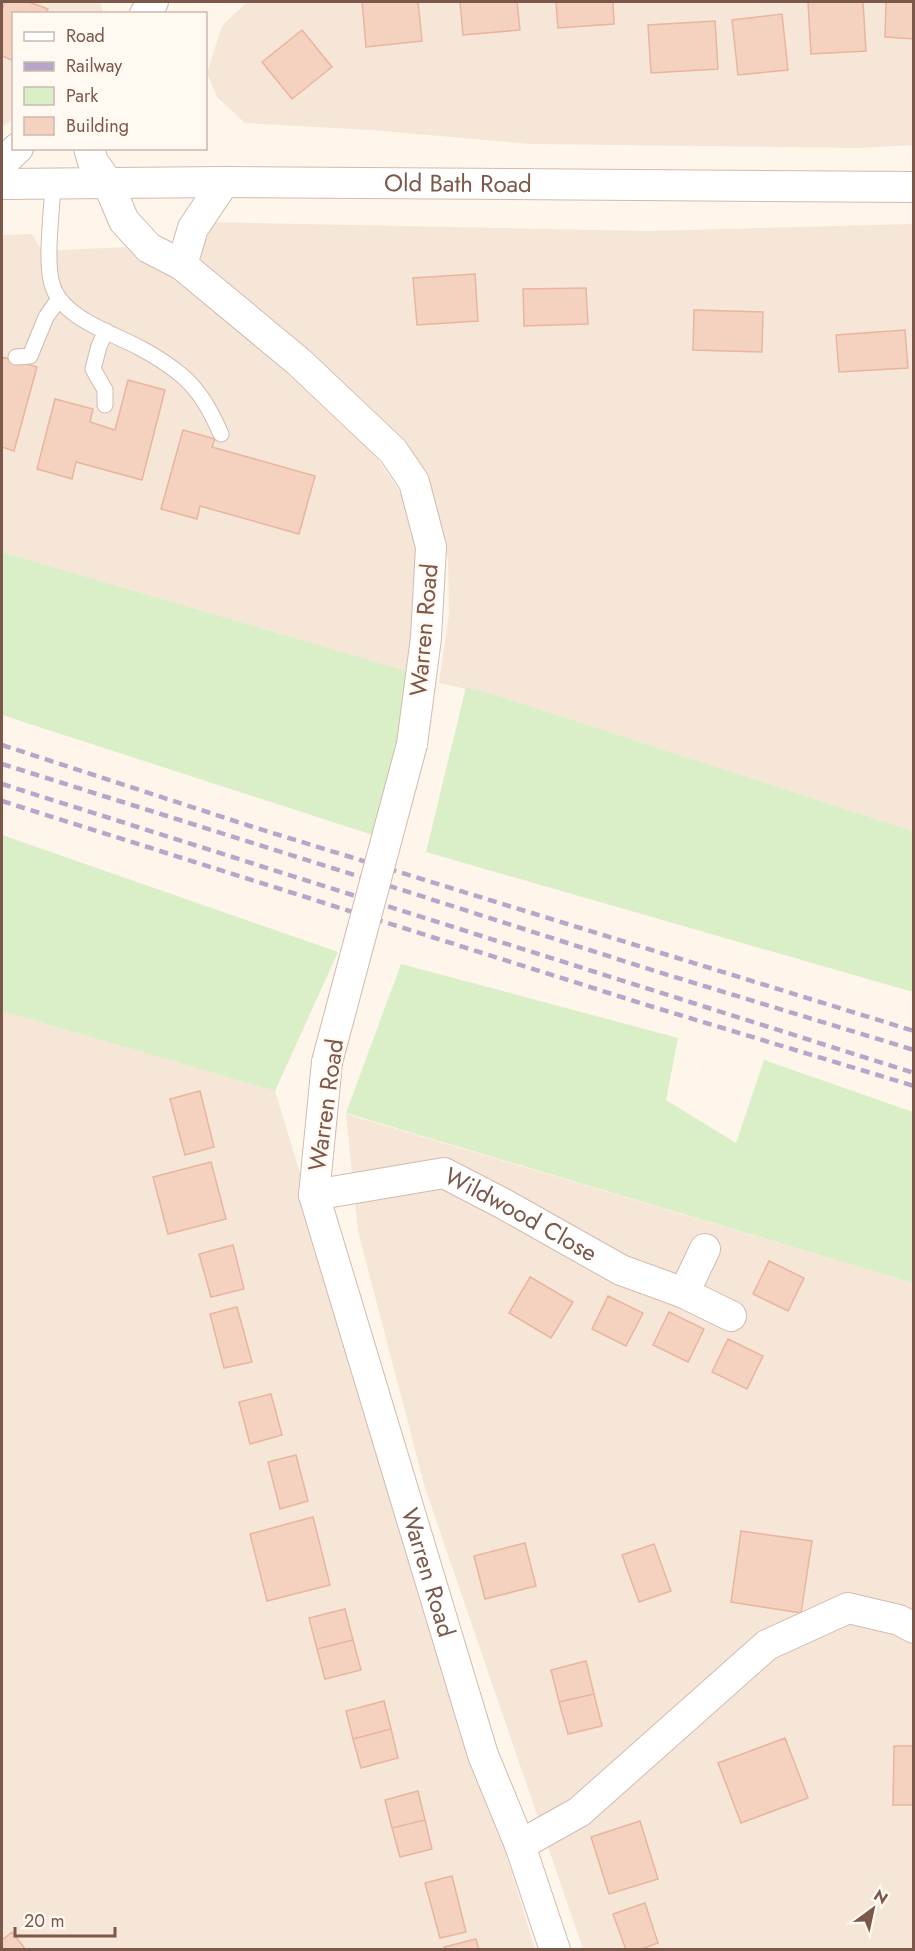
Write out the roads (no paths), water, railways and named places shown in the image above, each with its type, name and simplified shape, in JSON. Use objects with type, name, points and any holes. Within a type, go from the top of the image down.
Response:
[{"type":"street","points":[[2,163],[16,150]]},
{"type":"street","name":"Warren Road","points":[[90,150],[93,162],[108,183],[124,221],[148,248],[182,265],[298,362],[393,451],[414,482],[431,547],[426,638],[412,744],[327,1062],[314,1195],[483,1755],[520,1845],[555,1950]]},
{"type":"street","points":[[182,265],[193,228],[224,182]]},
{"type":"street","name":"Old Bath Road","points":[[2,184],[224,182],[914,187]]},
{"type":"street","name":"Wildwood Close","points":[[314,1195],[444,1173],[621,1270],[684,1293],[731,1316]]},
{"type":"street","points":[[684,1293],[705,1249]]},
{"type":"street","points":[[520,1845],[579,1812],[767,1645],[848,1608],[899,1620],[914,1628]]},
{"type":"lane","points":[[53,184],[49,269],[58,300],[72,312],[143,349],[182,375],[206,402],[221,434]]},
{"type":"lane","points":[[16,357],[30,356],[46,317],[58,300]]},
{"type":"lane","points":[[105,405],[105,390],[93,369],[106,331]]},
{"type":"railway","points":[[2,745],[250,826],[914,1031]]},
{"type":"railway","points":[[2,764],[655,971],[914,1050]]},
{"type":"railway","points":[[2,784],[914,1073]]},
{"type":"railway","points":[[2,801],[650,1006],[914,1086]]}]
